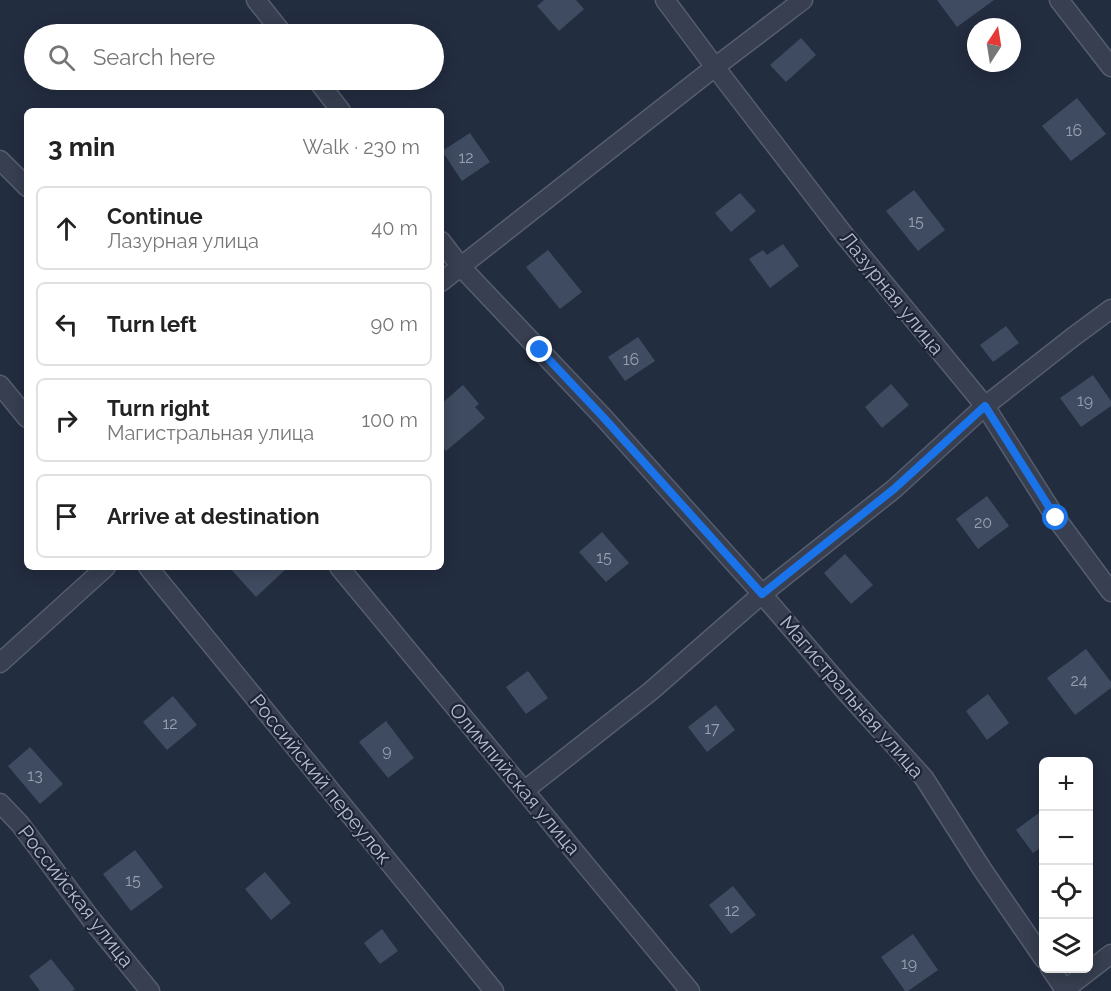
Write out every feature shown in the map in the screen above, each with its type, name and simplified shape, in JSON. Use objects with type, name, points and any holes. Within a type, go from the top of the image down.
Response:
[{"type":"street","points":[[256,0],[275,24]]},
{"type":"street","name":"Лазурная улица","points":[[665,0],[845,236],[985,406],[1056,518],[1111,592]]},
{"type":"street","points":[[444,280],[803,0]]},
{"type":"street","points":[[1059,0],[1111,67]]},
{"type":"street","points":[[325,90],[339,108]]},
{"type":"street","points":[[0,160],[24,184]]},
{"type":"street","name":"Магистральная улица","points":[[444,245],[461,267],[604,418],[924,778],[982,869],[1039,952]]},
{"type":"street","points":[[525,790],[651,691],[762,594],[894,489],[985,406],[1111,309]]},
{"type":"street","points":[[0,385],[24,414]]},
{"type":"street","points":[[0,663],[103,570]]},
{"type":"street","name":"Российский переулок","points":[[150,570],[494,991]]},
{"type":"street","name":"Олимпийская улица","points":[[342,570],[690,991]]},
{"type":"street","name":"Российская улица","points":[[0,803],[20,824],[91,919],[150,991]]},
{"type":"street","points":[[1053,973],[1064,991],[1111,954]]},
{"type":"building","points":[[544,0],[576,0],[584,9],[559,31],[537,6]]},
{"type":"building","points":[[937,0],[994,0],[967,18],[957,27]]},
{"type":"building","points":[[801,38],[816,55],[786,82],[770,65]]},
{"type":"building","points":[[1077,98],[1106,134],[1071,161],[1042,126]]},
{"type":"building","points":[[470,133],[490,162],[462,181],[444,154],[444,150]]},
{"type":"building","points":[[914,190],[945,230],[918,251],[886,211]]},
{"type":"building","points":[[740,193],[756,211],[731,232],[715,213]]},
{"type":"building","points":[[783,244],[799,266],[770,288],[749,259],[763,250],[767,255]]},
{"type":"building","points":[[548,250],[582,292],[560,309],[526,267]]},
{"type":"building","points":[[1006,326],[1019,343],[993,362],[980,345]]},
{"type":"building","points":[[638,337],[655,361],[625,381],[608,357]]},
{"type":"building","points":[[1093,375],[1111,401],[1111,406],[1081,427],[1060,398]]},
{"type":"building","points":[[891,384],[909,405],[882,428],[865,407]]},
{"type":"building","points":[[463,385],[479,404],[475,407],[485,418],[446,451],[444,449],[444,401]]},
{"type":"building","points":[[987,496],[1009,526],[978,549],[956,519]]},
{"type":"building","points":[[602,532],[629,563],[606,582],[579,552]]},
{"type":"building","points":[[845,554],[873,585],[851,604],[824,573]]},
{"type":"building","points":[[232,570],[285,570],[256,597]]},
{"type":"building","points":[[1086,649],[1111,682],[1111,688],[1075,715],[1047,678]]},
{"type":"building","points":[[528,671],[548,698],[526,714],[506,687]]},
{"type":"building","points":[[988,694],[1009,723],[987,740],[966,711]]},
{"type":"building","points":[[173,696],[197,725],[167,750],[143,722]]},
{"type":"building","points":[[716,705],[735,730],[707,752],[688,727]]},
{"type":"building","points":[[386,721],[414,758],[388,778],[359,742]]},
{"type":"building","points":[[30,747],[63,784],[40,804],[8,766]]},
{"type":"building","points":[[1039,813],[1039,849],[1033,853],[1016,830]]},
{"type":"building","points":[[135,850],[163,887],[131,911],[103,874]]},
{"type":"building","points":[[265,872],[291,903],[271,920],[245,889]]},
{"type":"building","points":[[733,886],[756,915],[731,934],[709,905]]},
{"type":"building","points":[[382,929],[398,951],[380,964],[364,943]]},
{"type":"building","points":[[913,934],[938,970],[905,991],[881,957]]},
{"type":"building","points":[[51,959],[75,989],[72,991],[40,991],[29,976]]},
{"type":"route","points":[[540,350],[762,594],[894,489],[985,406],[1056,518]]}]
